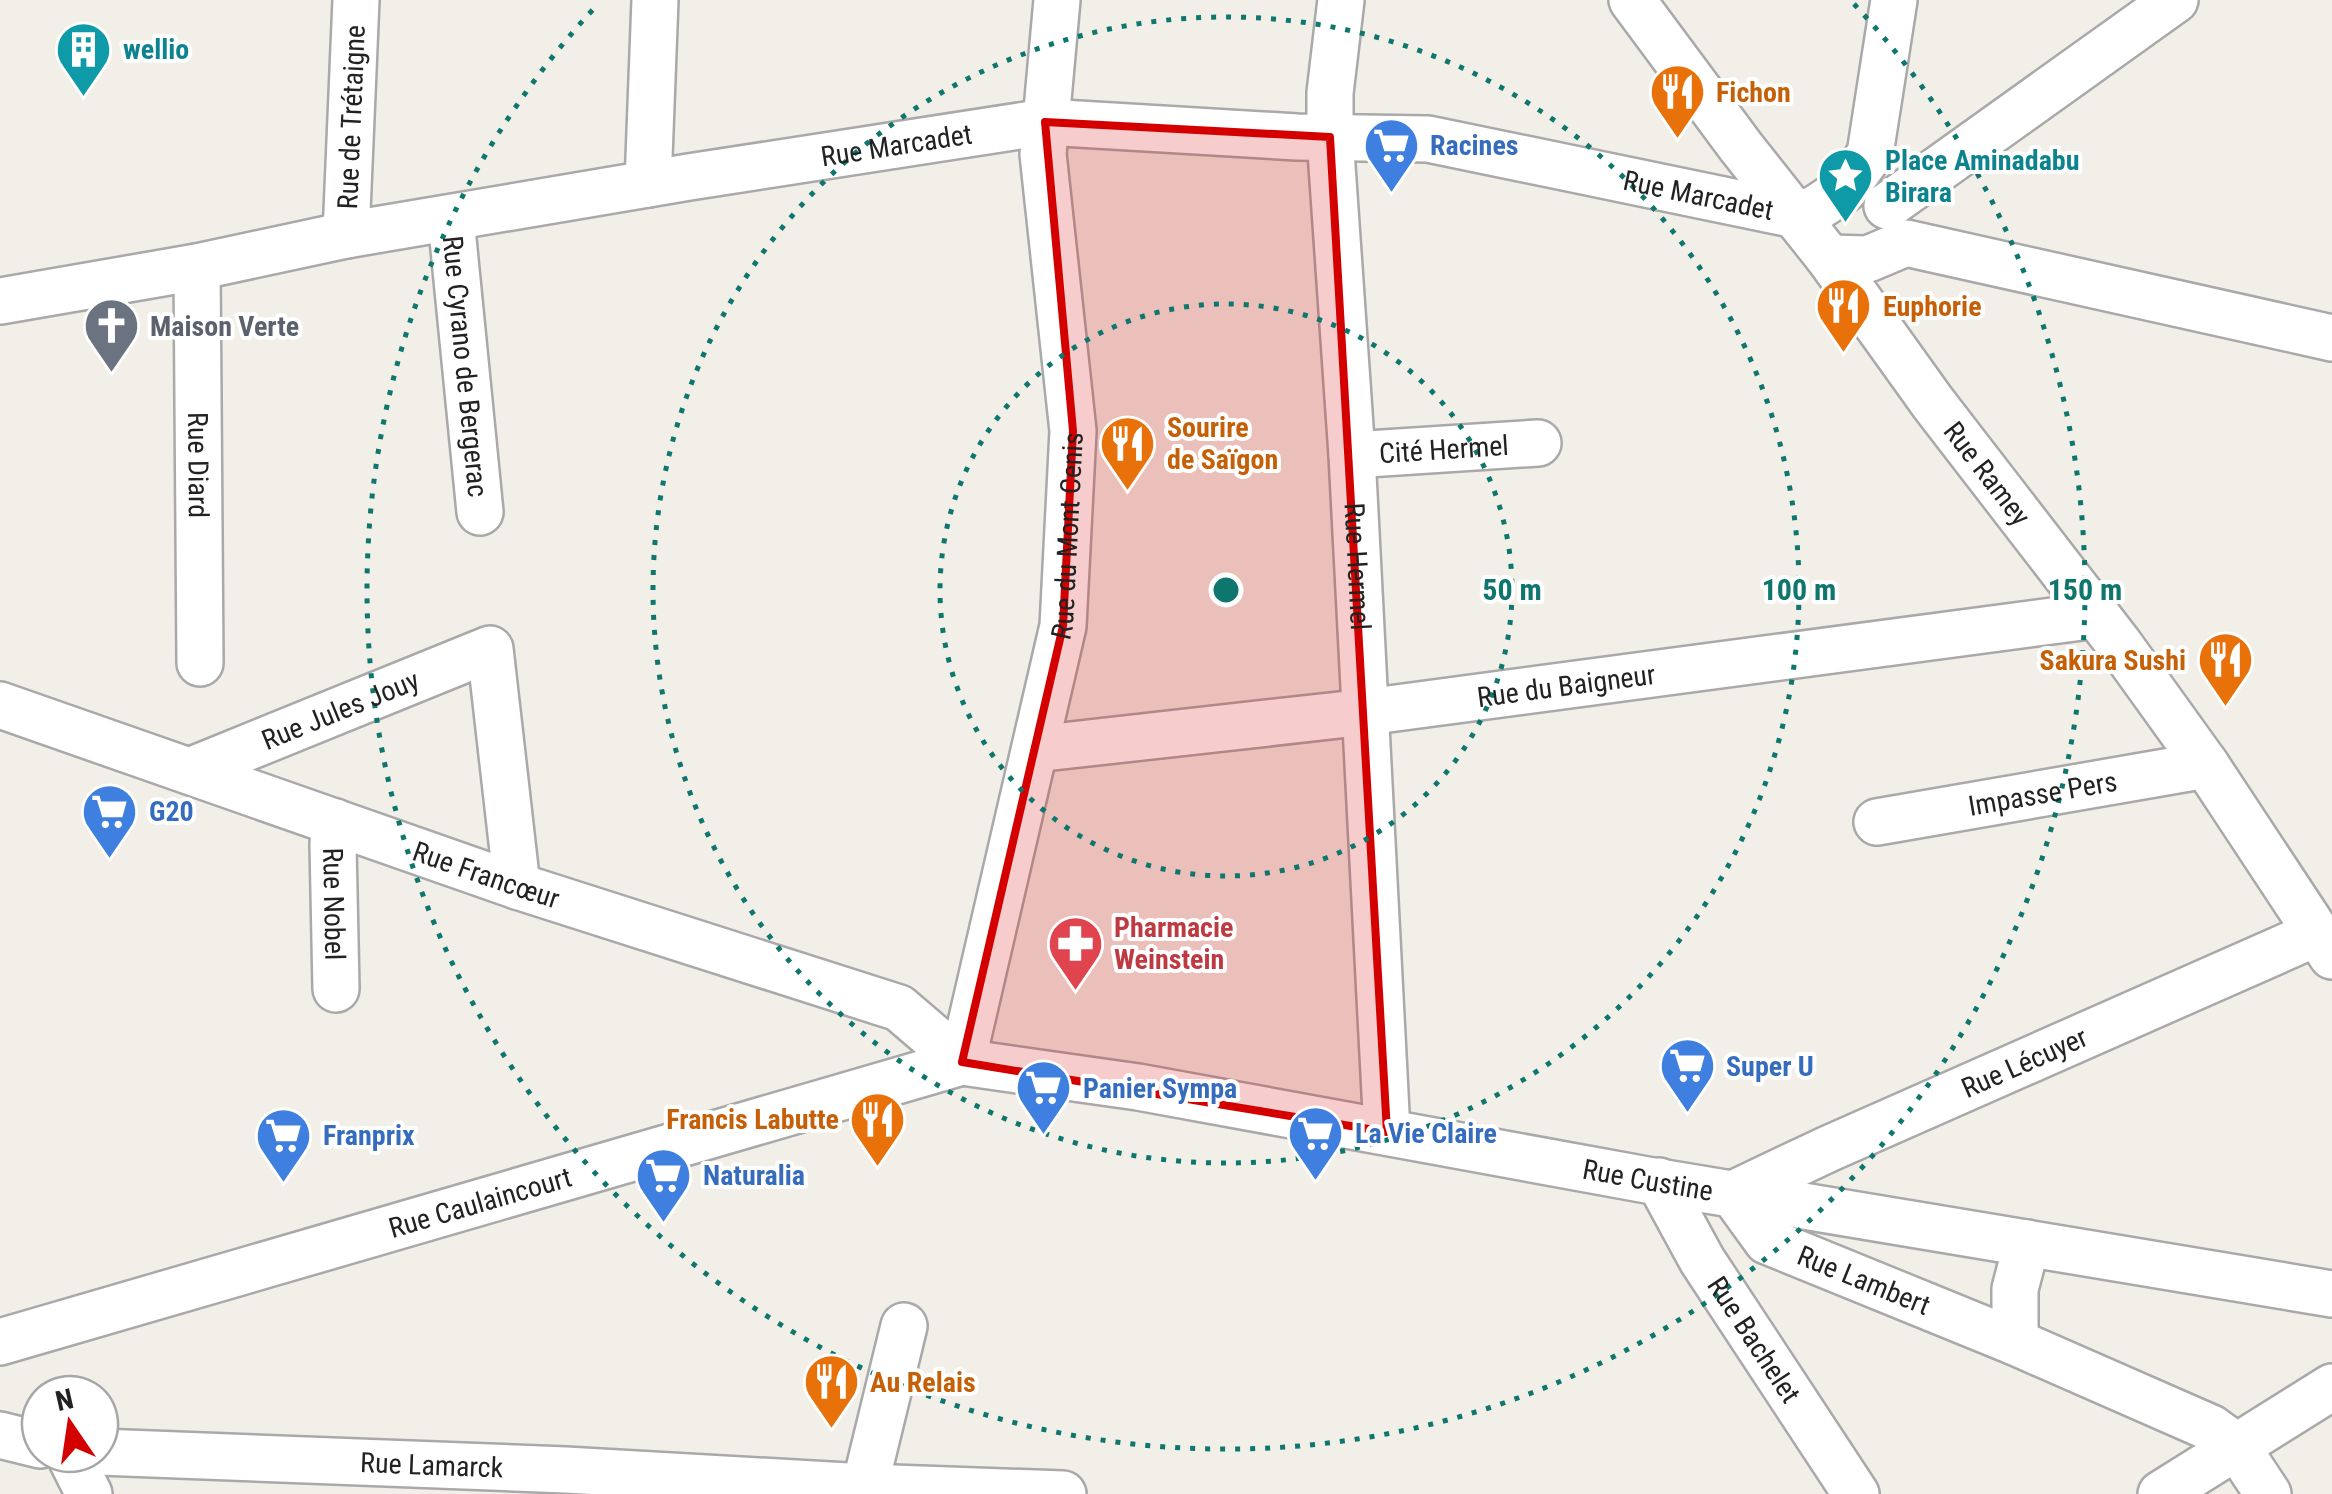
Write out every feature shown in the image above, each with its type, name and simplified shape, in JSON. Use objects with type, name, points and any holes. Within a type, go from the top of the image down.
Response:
[{"type":"street","name":"Rue de Trétaigne","points":[[346,235],[356,0]]},
{"type":"street","points":[[648,184],[655,0]]},
{"type":"street","name":"Rue du Mont Cenis","points":[[962,1062],[1063,626],[1073,431],[1043,154],[1058,0]]},
{"type":"street","name":"Rue Hermel","points":[[1341,0],[1330,93],[1330,138],[1352,455],[1387,1132]]},
{"type":"street","name":"Rue Ramey","points":[[1632,0],[2097,616],[2206,766],[2324,944]]},
{"type":"street","points":[[1796,215],[1815,209],[1844,189],[1870,154],[1894,0]]},
{"type":"street","points":[[1829,258],[1868,259],[1896,224],[2175,0]]},
{"type":"street","name":"Rue Marcadet","points":[[0,300],[196,267],[346,235],[1045,122],[1330,138],[1428,138],[1796,215]]},
{"type":"street","points":[[1844,189],[1864,192],[1896,224],[2332,338]]},
{"type":"street","name":"Rue Cyrano de Bergerac","points":[[450,219],[480,512]]},
{"type":"street","name":"Rue Diard","points":[[196,267],[200,663]]},
{"type":"street","name":"Cité Hermel","points":[[1352,455],[1538,443]]},
{"type":"street","name":"Rue du Baigneur","points":[[1035,749],[1366,712],[2097,616]]},
{"type":"street","name":"Rue Jules Jouy","points":[[192,770],[490,648],[517,886]]},
{"type":"street","name":"Rue Francœur","points":[[0,705],[517,886],[899,1008],[962,1062]]},
{"type":"street","name":"Impasse Pers","points":[[1877,822],[2206,766]]},
{"type":"street","name":"Rue Nobel","points":[[334,822],[336,988]]},
{"type":"street","name":"Rue Lécuyer","points":[[1733,1194],[1828,1149],[2324,944]]},
{"type":"street","name":"Rue Custine","points":[[962,1062],[1138,1087],[1733,1194],[2332,1294]]},
{"type":"street","name":"Rue Caulaincourt","points":[[0,1342],[962,1062]]},
{"type":"street","name":"Rue Bachelet","points":[[1659,1181],[1702,1260],[1856,1494]]},
{"type":"street","name":"Rue Lambert","points":[[1733,1194],[1768,1241],[2211,1428],[2238,1446],[2268,1494]]},
{"type":"street","points":[[2014,1342],[2015,1289],[2027,1244]]},
{"type":"street","points":[[864,1490],[904,1326]]},
{"type":"street","points":[[2161,1494],[2332,1387]]},
{"type":"street","name":"Rue Lamarck","points":[[120,1453],[564,1482],[1063,1494]]},
{"type":"highlighted area","points":[[1045,122],[1330,137],[1387,1132],[962,1062],[1063,626],[1073,431]]},
{"type":"place","name":"wellio","points":[[84,98]]},
{"type":"place","name":"Fichon","points":[[1677,141]]},
{"type":"place","name":"Racines","points":[[1391,194]]},
{"type":"place","name":"Place Aminadabu Birara","points":[[1846,225]]},
{"type":"place","name":"Euphorie","points":[[1844,355]]},
{"type":"place","name":"Maison Verte","points":[[111,375]]},
{"type":"place","name":"Sourire de Saïgon","points":[[1128,492]]},
{"type":"place","name":"Sakura Sushi","points":[[2225,709]]},
{"type":"place","name":"G20","points":[[110,860]]},
{"type":"place","name":"Pharmacie Weinstein","points":[[1075,992]]},
{"type":"place","name":"Super U","points":[[1687,1115]]},
{"type":"place","name":"Panier Sympa","points":[[1044,1137]]},
{"type":"place","name":"Francis Labutte","points":[[878,1168]]},
{"type":"place","name":"La Vie Claire","points":[[1316,1182]]},
{"type":"place","name":"Franprix","points":[[284,1184]]},
{"type":"place","name":"Naturalia","points":[[664,1224]]},
{"type":"place","name":"Au Relais","points":[[831,1431]]}]
